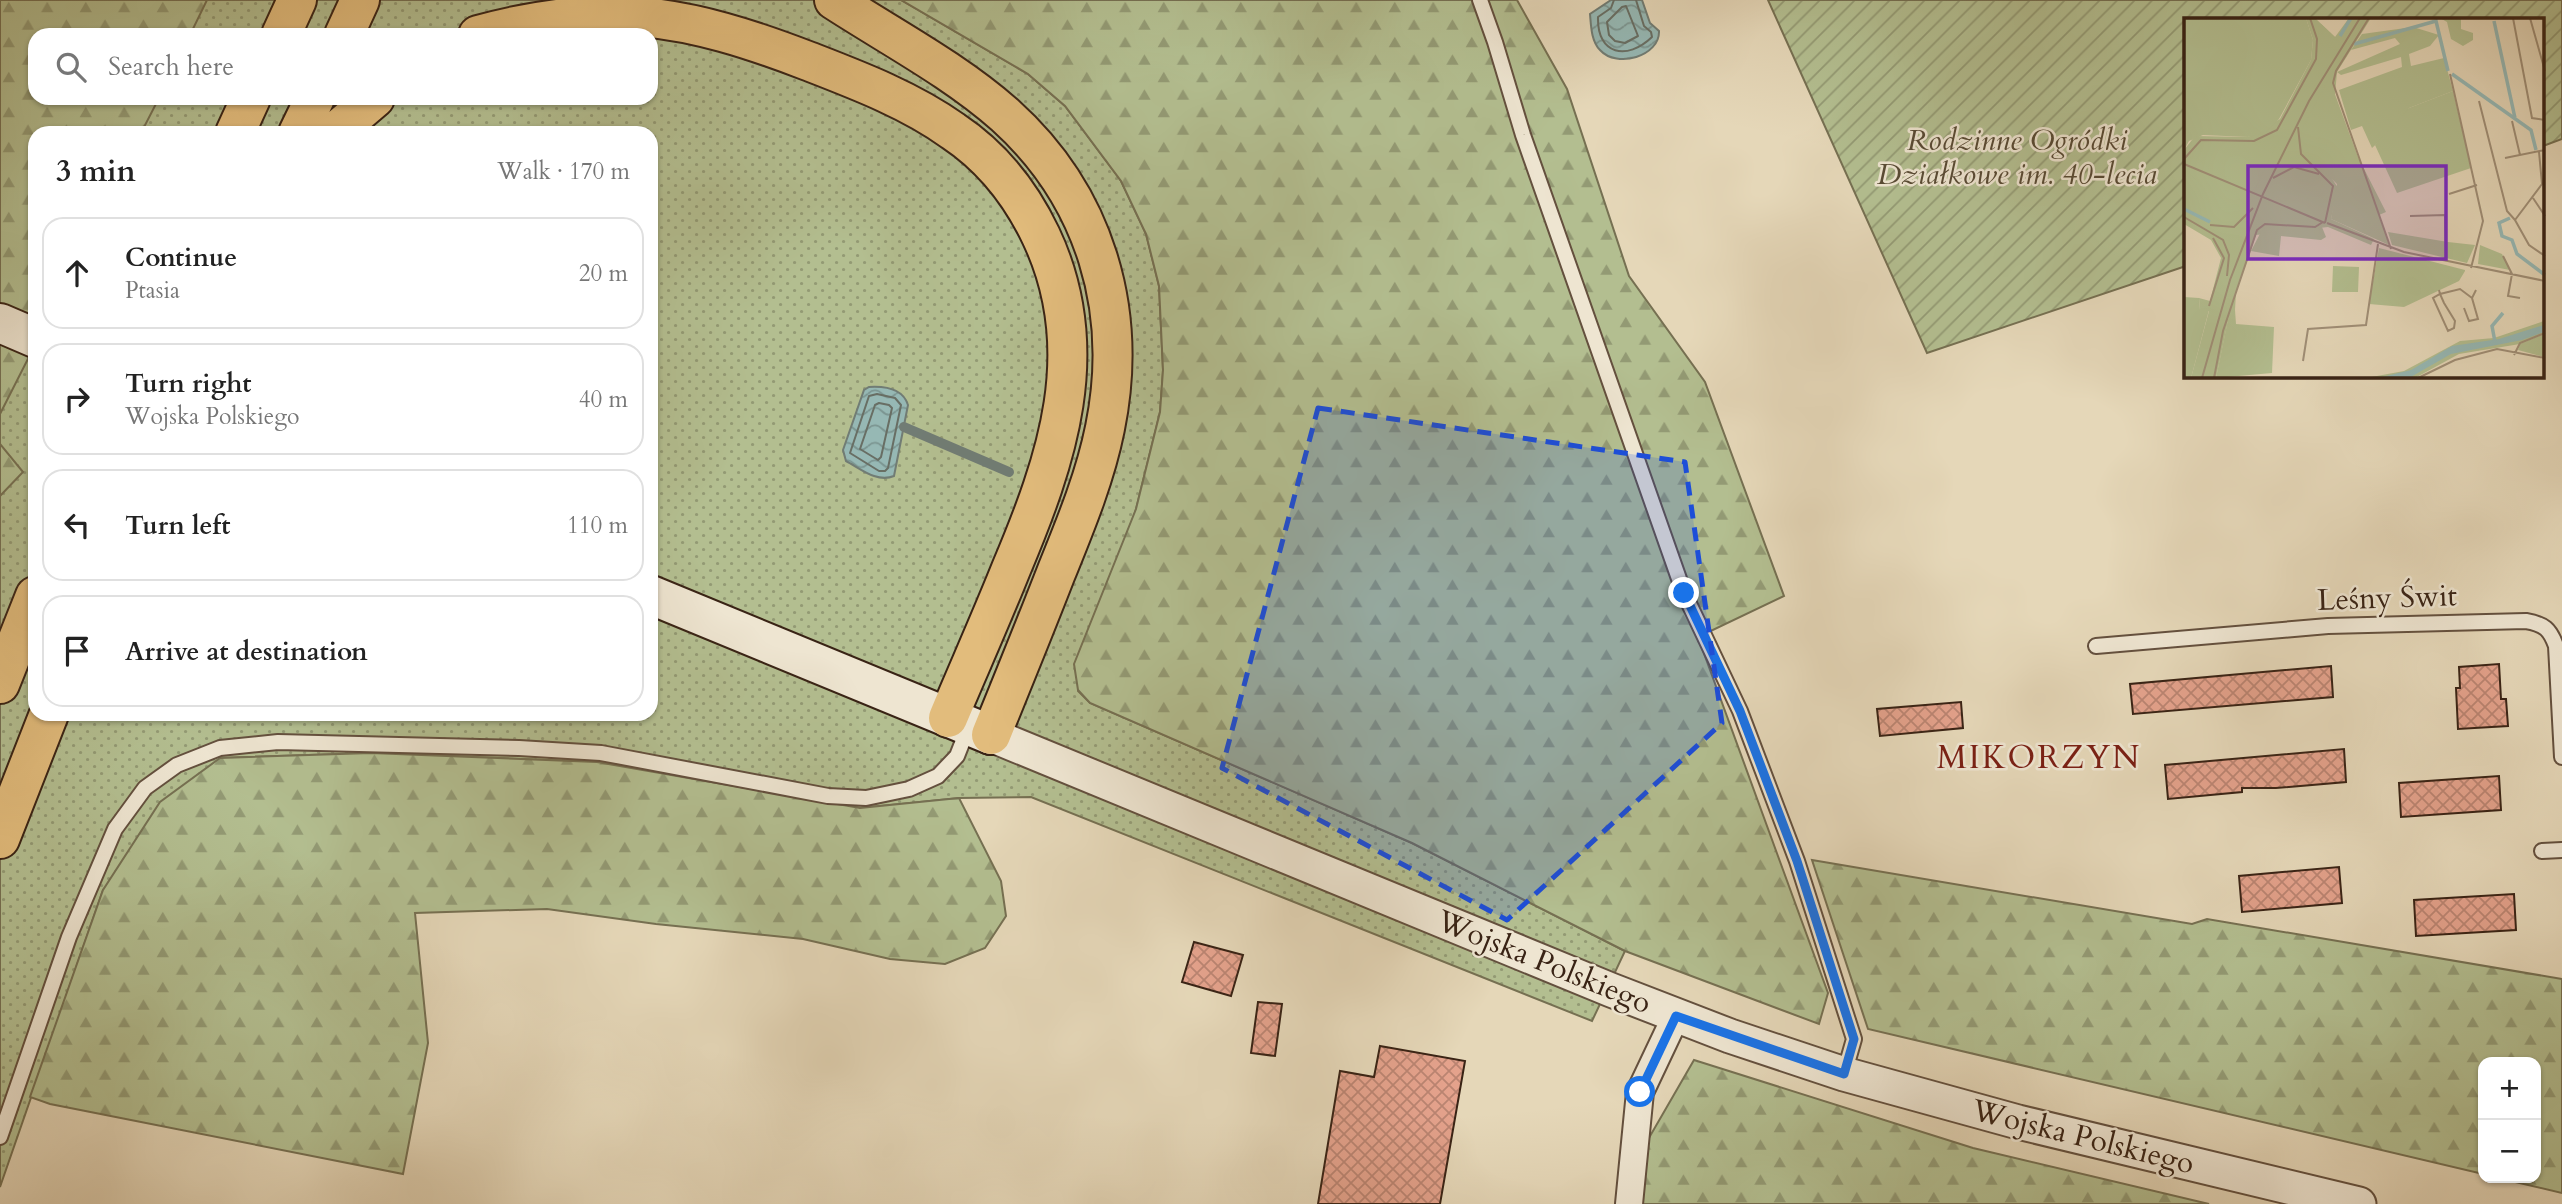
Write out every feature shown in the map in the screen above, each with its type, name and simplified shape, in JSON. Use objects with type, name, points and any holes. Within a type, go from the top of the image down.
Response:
[{"type":"highway","points":[[284,28],[297,0]]},
{"type":"highway","points":[[347,28],[360,0]]},
{"type":"highway","points":[[834,0],[959,80],[1007,117],[1035,146],[1074,201],[1095,246],[1108,292],[1113,370],[1101,446],[1073,531],[969,726]]},
{"type":"highway","points":[[502,28],[534,19],[594,11],[657,14],[722,30],[834,71],[930,116],[972,145],[992,163],[1023,202],[1047,249],[1062,292],[1068,345],[1064,409],[969,726]]},
{"type":"highway","points":[[238,126],[248,105]]},
{"type":"highway","points":[[301,126],[312,105]]},
{"type":"highway","points":[[342,126],[367,105]]},
{"type":"highway","points":[[0,612],[28,578]]},
{"type":"highway","points":[[0,684],[28,614]]},
{"type":"highway","points":[[0,839],[46,721]]},
{"type":"main road","points":[[658,598],[969,726]]},
{"type":"street","name":"Wojska Polskiego","points":[[969,726],[1676,1016],[1844,1074],[2031,1125],[2359,1204]]},
{"type":"street","points":[[1629,1204],[1640,1092],[1676,1016]]},
{"type":"lane","points":[[1480,0],[1523,135],[1684,593],[1740,711],[1797,861],[1854,1039],[1844,1074]]},
{"type":"lane","name":"Leśny Świt","points":[[2096,646],[2328,626],[2526,621],[2542,623],[2551,632],[2556,646],[2562,757]]},
{"type":"lane","points":[[0,1137],[69,937],[115,829],[145,788],[177,765],[220,748],[278,742],[519,748],[601,753],[828,796],[866,798],[909,789],[939,776],[957,756],[969,726]]},
{"type":"lane","points":[[2542,851],[2562,849]]},
{"type":"highlighted area","points":[[1318,408],[1685,462],[1722,723],[1507,920],[1222,768]]},
{"type":"green space","points":[[0,0],[901,0],[1028,74],[1065,106],[1121,181],[1146,234],[1159,286],[1163,370],[1160,412],[1136,509],[1078,691],[1090,703],[1412,843],[1625,951],[1592,1021],[1031,797],[959,798],[860,808],[597,762],[371,753],[220,758],[103,890],[0,1187]]},
{"type":"green space","points":[[0,0],[207,0],[193,28],[28,28],[28,105],[155,105],[145,126],[28,126],[28,359],[0,414]]},
{"type":"green space","points":[[901,0],[1517,0],[1567,89],[1629,276],[1705,382],[1784,596],[1698,637],[1828,993],[1819,1024],[1625,951],[1412,843],[1090,703],[1078,690],[1074,664],[1136,509],[1160,412],[1163,370],[1159,286],[1146,234],[1121,181],[1065,106],[1028,74]]},
{"type":"green space","name":"Rodzinne Ogródki Działkowe im. 40-lecia","points":[[1768,0],[2562,0],[2562,139],[2544,146],[2544,18],[2184,18],[2184,267],[1927,353]]},
{"type":"green space","points":[[0,444],[23,472],[0,496]]},
{"type":"green space","points":[[371,753],[597,762],[860,808],[959,798],[1001,881],[1006,916],[985,948],[945,964],[890,959],[803,939],[656,924],[547,909],[415,913],[428,1043],[403,1174],[50,1104],[30,1097],[103,890],[160,802],[220,758]]},
{"type":"green space","points":[[1812,860],[2192,924],[2207,919],[2562,979],[2562,1193],[2519,1183],[2541,1183],[2541,1057],[2478,1057],[2478,1173],[1868,1029]]},
{"type":"green space","points":[[1694,1060],[1973,1148],[2209,1204],[1640,1204],[1646,1143]]},
{"type":"water","points":[[1611,0],[1642,0],[1650,23],[1659,31],[1653,47],[1636,57],[1626,59],[1607,56],[1600,50],[1592,33],[1590,14]]},
{"type":"water","points":[[869,387],[882,387],[898,392],[908,405],[894,476],[888,478],[869,474],[846,461],[843,450],[864,390]]},
{"type":"building","points":[[2499,664],[2501,699],[2506,699],[2508,726],[2458,729],[2456,688],[2460,688],[2459,667]]},
{"type":"building","points":[[2331,666],[2333,697],[2133,714],[2130,684]]},
{"type":"building","points":[[1961,702],[1963,728],[1880,736],[1877,709]]},
{"type":"building","points":[[2344,749],[2346,782],[2242,788],[2242,792],[2168,799],[2165,765]]},
{"type":"building","points":[[2499,776],[2501,810],[2401,817],[2399,783]]},
{"type":"building","points":[[2339,867],[2342,903],[2242,912],[2239,876]]},
{"type":"building","points":[[2514,894],[2516,930],[2416,936],[2414,900]]},
{"type":"building","points":[[1194,942],[1243,955],[1231,996],[1182,982]]},
{"type":"building","points":[[1258,1002],[1282,1004],[1275,1056],[1251,1053]]},
{"type":"building","points":[[1380,1046],[1465,1061],[1440,1204],[1318,1204],[1340,1071],[1374,1077]]},
{"type":"waterway","points":[[904,427],[1009,472]]},
{"type":"district","name":"MIKORZYN","points":[[2039,758]]},
{"type":"route","points":[[1640,1092],[1676,1016],[1730,1037],[1844,1074],[1854,1039],[1797,861],[1740,711],[1684,593]]}]
